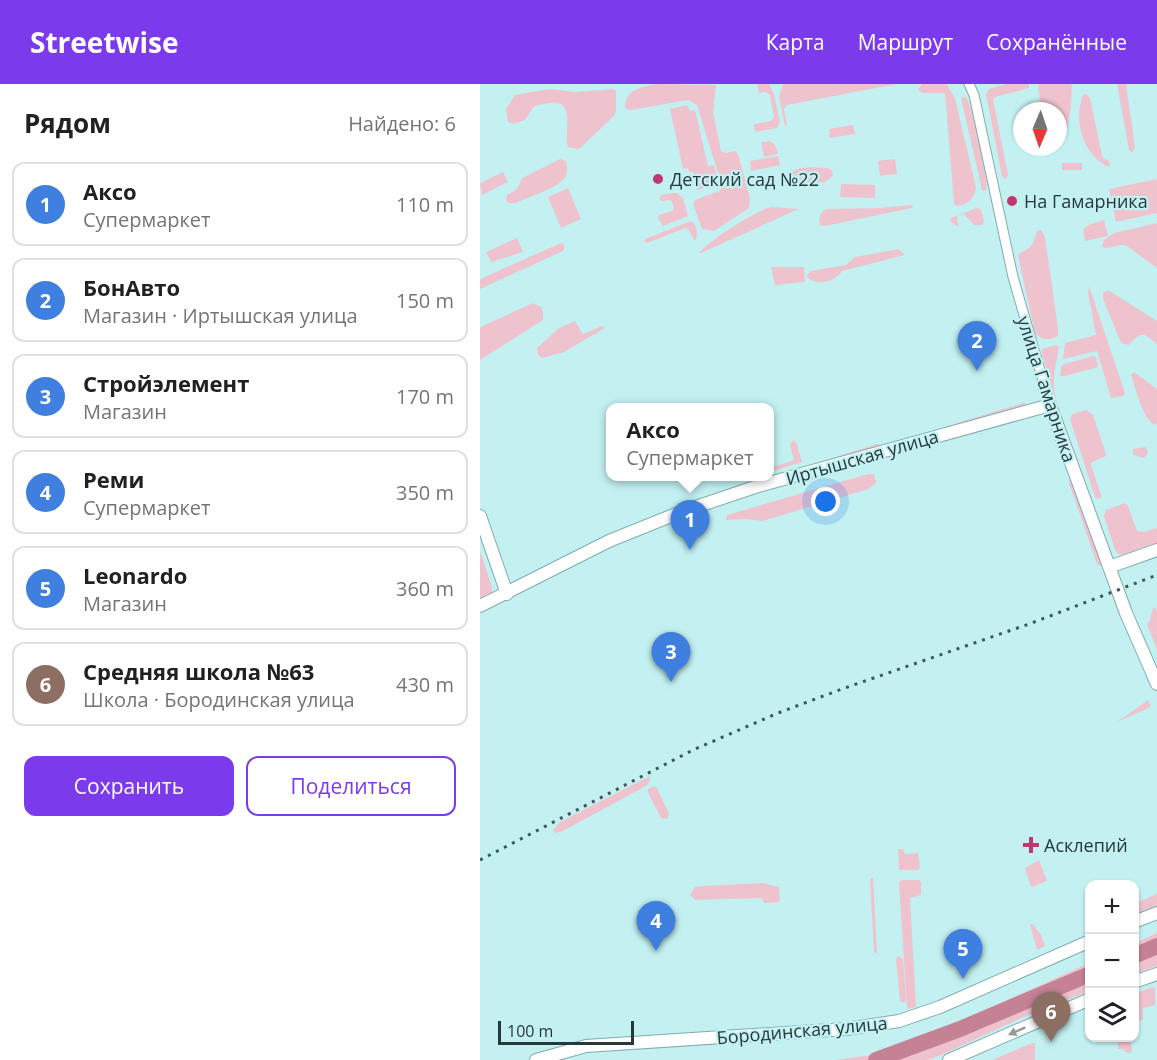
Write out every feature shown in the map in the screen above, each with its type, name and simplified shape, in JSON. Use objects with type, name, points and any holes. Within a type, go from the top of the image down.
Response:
[{"type":"main road","name":"улица Гамарника","points":[[1050,405],[1126,612],[1157,684]]},
{"type":"main road","name":"Иртышская улица","points":[[480,606],[609,541],[681,512],[755,487],[1050,405]]},
{"type":"main road","points":[[480,516],[507,594]]},
{"type":"main road","points":[[1109,567],[1157,549]]},
{"type":"main road","points":[[1139,920],[1157,913]]},
{"type":"main road","name":"Бородинская улица","points":[[536,1060],[586,1046],[846,1029],[898,1021],[940,1007],[1085,943]]},
{"type":"main road","points":[[1139,980],[1157,974]]},
{"type":"main road","points":[[949,1060],[1085,1001]]},
{"type":"street","name":"улица Гамарника","points":[[969,84],[974,95],[1013,277],[1050,405]]},
{"type":"shaded area","points":[[657,84],[716,85],[713,112],[721,151],[725,153],[736,151],[738,154],[750,199],[749,208],[714,231],[702,229],[693,204],[695,200],[720,191],[722,186],[697,105],[688,100],[631,110],[625,106],[629,95],[636,89]]},
{"type":"shaded area","points":[[757,84],[769,84],[774,94],[780,122],[777,128],[755,132],[754,124],[771,121],[774,117],[770,95],[765,92],[759,93]]},
{"type":"shaded area","points":[[783,84],[897,84],[787,105],[784,109],[787,125],[785,126],[779,97]]},
{"type":"shaded area","points":[[922,84],[947,84],[955,99],[976,187],[972,198],[964,204],[956,206],[954,203],[945,93],[922,93],[918,90]]},
{"type":"shaded area","points":[[1006,84],[1029,84],[1029,88],[993,99],[1008,175],[1005,179],[1002,176],[986,94],[989,89]]},
{"type":"shaded area","points":[[1038,84],[1071,84],[1067,128],[1067,102],[1040,102]]},
{"type":"shaded area","points":[[1117,84],[1126,84],[1135,147],[1132,153],[1129,150]]},
{"type":"shaded area","points":[[550,89],[576,92],[614,89],[616,91],[616,110],[614,116],[579,149],[568,147],[566,111],[564,106],[558,103],[536,106],[525,120],[513,124],[508,122],[506,109],[515,95]]},
{"type":"shaded area","points":[[1086,94],[1090,98],[1102,155],[1109,161],[1109,167],[1093,155],[1082,136],[1079,115],[1083,95]]},
{"type":"shaded area","points":[[966,97],[969,103],[976,128],[986,173],[986,191],[982,190],[961,98]]},
{"type":"shaded area","points":[[687,105],[690,111],[695,110],[708,166],[714,165],[719,185],[697,190],[693,172],[689,172],[688,168],[683,169],[670,109]]},
{"type":"shaded area","points":[[853,125],[855,134],[830,138],[829,129]]},
{"type":"shaded area","points":[[770,141],[775,145],[778,154],[764,157],[761,142]]},
{"type":"shaded area","points":[[778,156],[780,165],[751,171],[750,161]]},
{"type":"shaded area","points":[[560,159],[566,161],[567,171],[560,183],[516,203],[509,203],[506,200],[507,195],[517,189],[522,178]]},
{"type":"shaded area","points":[[895,159],[897,174],[880,176],[878,161]]},
{"type":"shaded area","points":[[1062,163],[1082,163],[1082,170],[1062,170]]},
{"type":"shaded area","points":[[828,168],[832,171],[833,176],[825,182],[792,187],[787,182],[792,172],[797,170]]},
{"type":"shaded area","points":[[503,172],[508,182],[482,195],[480,183]]},
{"type":"shaded area","points":[[1157,179],[1157,213],[1116,222],[1109,189]]},
{"type":"shaded area","points":[[841,184],[875,185],[875,198],[840,197]]},
{"type":"shaded area","points":[[568,188],[581,219],[561,228],[548,197]]},
{"type":"shaded area","points":[[673,193],[683,198],[688,216],[663,226],[658,218],[659,215],[672,211],[674,208],[671,200],[659,199],[661,195]]},
{"type":"shaded area","points":[[911,205],[912,208],[825,226],[820,225],[819,222],[822,212],[826,209]]},
{"type":"shaded area","points":[[772,207],[799,209],[699,253],[734,226]]},
{"type":"shaded area","points":[[977,208],[981,210],[984,222],[982,225],[974,225],[964,214],[957,216],[958,227],[951,222],[951,218]]},
{"type":"shaded area","points":[[1104,220],[1108,236],[1085,241],[1083,229]]},
{"type":"shaded area","points":[[691,221],[697,230],[695,241],[685,228],[647,243],[644,241],[645,239]]},
{"type":"shaded area","points":[[1157,223],[1157,268],[1127,246],[1105,248],[1102,246],[1104,240],[1114,233]]},
{"type":"shaded area","points":[[1041,230],[1045,237],[1058,328],[1058,336],[1049,339],[1035,333],[1018,256],[1031,246],[1037,231]]},
{"type":"shaded area","points":[[517,238],[523,252],[491,262],[486,252]]},
{"type":"shaded area","points":[[561,243],[565,246],[563,251],[480,289],[480,279]]},
{"type":"shaded area","points":[[898,249],[905,255],[842,271],[835,278],[826,282],[816,282],[807,277],[811,271],[846,265],[855,257]]},
{"type":"shaded area","points":[[771,267],[804,267],[805,282],[775,285]]},
{"type":"shaded area","points":[[1089,286],[1125,393],[1123,396],[1111,398],[1097,351],[1063,359],[1065,343],[1096,335],[1088,293]]},
{"type":"shaded area","points":[[1108,290],[1157,321],[1157,344],[1145,335],[1139,335],[1129,345],[1121,343],[1103,299],[1103,293]]},
{"type":"shaded area","points":[[533,303],[541,307],[543,320],[480,360],[480,327]]},
{"type":"shaded area","points":[[575,321],[583,334],[602,326],[605,328],[564,352],[542,358],[538,355],[537,348],[559,328]]},
{"type":"shaded area","points":[[1056,345],[1059,347],[1054,390],[1059,411],[1041,351]]},
{"type":"shaded area","points":[[1096,357],[1098,367],[1060,376],[1061,366],[1064,364]]},
{"type":"shaded area","points":[[1134,372],[1157,389],[1157,423],[1155,425],[1150,422],[1140,403],[1131,375]]},
{"type":"shaded area","points":[[1023,403],[1025,407],[945,429],[944,427]]},
{"type":"shaded area","points":[[1086,410],[1093,415],[1106,454],[1092,462],[1091,465],[1102,497],[1098,499],[1095,497],[1070,419],[1072,414]]},
{"type":"shaded area","points":[[794,440],[796,442],[802,462],[774,471],[774,467],[794,460],[790,444]]},
{"type":"shaded area","points":[[877,444],[879,447],[812,467],[811,465]]},
{"type":"shaded area","points":[[1146,447],[1148,453],[1144,458],[1133,455],[1133,449]]},
{"type":"shaded area","points":[[874,474],[876,483],[868,489],[763,521],[726,520],[727,515]]},
{"type":"shaded area","points":[[1070,479],[1102,562],[1101,566],[1097,564],[1069,483]]},
{"type":"shaded area","points":[[1125,503],[1137,531],[1144,532],[1157,528],[1157,543],[1123,555],[1118,554],[1115,550],[1104,516],[1106,510]]},
{"type":"shaded area","points":[[480,551],[492,587],[492,595],[480,603]]},
{"type":"shaded area","points":[[1155,607],[1157,612],[1157,650],[1147,624]]},
{"type":"shaded area","points":[[1148,700],[1151,707],[1117,722]]},
{"type":"shaded area","points":[[650,776],[646,786],[561,832],[555,833],[553,830],[560,822]]},
{"type":"shaded area","points":[[654,786],[669,814],[667,819],[661,818],[648,793],[648,789]]},
{"type":"shaded area","points":[[898,849],[903,849],[905,854],[918,853],[920,868],[918,870],[899,870]]},
{"type":"shaded area","points":[[1039,860],[1047,881],[1031,887],[1025,868]]},
{"type":"shaded area","points":[[870,878],[873,878],[877,953],[874,953]]},
{"type":"shaded area","points":[[902,880],[921,882],[921,895],[910,898],[916,1007],[907,1009],[899,883]]},
{"type":"shaded area","points":[[762,883],[779,887],[780,902],[764,903],[762,898],[695,900],[690,895],[695,887],[701,886]]},
{"type":"shaded area","points":[[1157,894],[1157,907],[1139,914],[1139,901]]},
{"type":"shaded area","points":[[1030,924],[1033,924],[1041,935],[1045,946],[1037,950]]},
{"type":"shaded area","points":[[1157,933],[1157,966],[1139,973],[1139,941]]},
{"type":"shaded area","points":[[898,956],[903,959],[906,1000],[904,1003],[900,1001],[896,959]]},
{"type":"shaded area","points":[[1085,965],[1085,993],[1035,1012],[941,1055],[927,1060],[835,1060],[872,1055],[926,1037]]},
{"type":"shaded area","points":[[1155,988],[1155,1005],[1143,1008],[1143,1020],[1139,1021],[1139,992]]},
{"type":"shaded area","points":[[1118,1042],[1131,1042],[1132,1052],[1127,1053],[1123,1049],[1118,1049]]},
{"type":"shaded area","points":[[1035,1043],[1035,1060],[992,1060]]},
{"type":"waterway","points":[[1139,954],[1157,946]]},
{"type":"waterway","points":[[876,1060],[960,1029],[1085,976]]},
{"type":"railway","points":[[480,860],[693,750],[778,713],[1029,624],[1157,575]]},
{"type":"place","name":"Детский сад №22","points":[[658,179]]},
{"type":"place","name":"На Гамарника","points":[[1012,201]]},
{"type":"place","name":"БонАвто","points":[[977,371]]},
{"type":"place","name":"Аксо","points":[[690,550]]},
{"type":"place","name":"Стройэлемент","points":[[671,682]]},
{"type":"place","name":"Асклепий","points":[[1031,845]]},
{"type":"place","name":"Реми","points":[[656,951]]},
{"type":"place","name":"Leonardo","points":[[963,979]]},
{"type":"place","name":"Средняя школа №63","points":[[1051,1042]]}]
